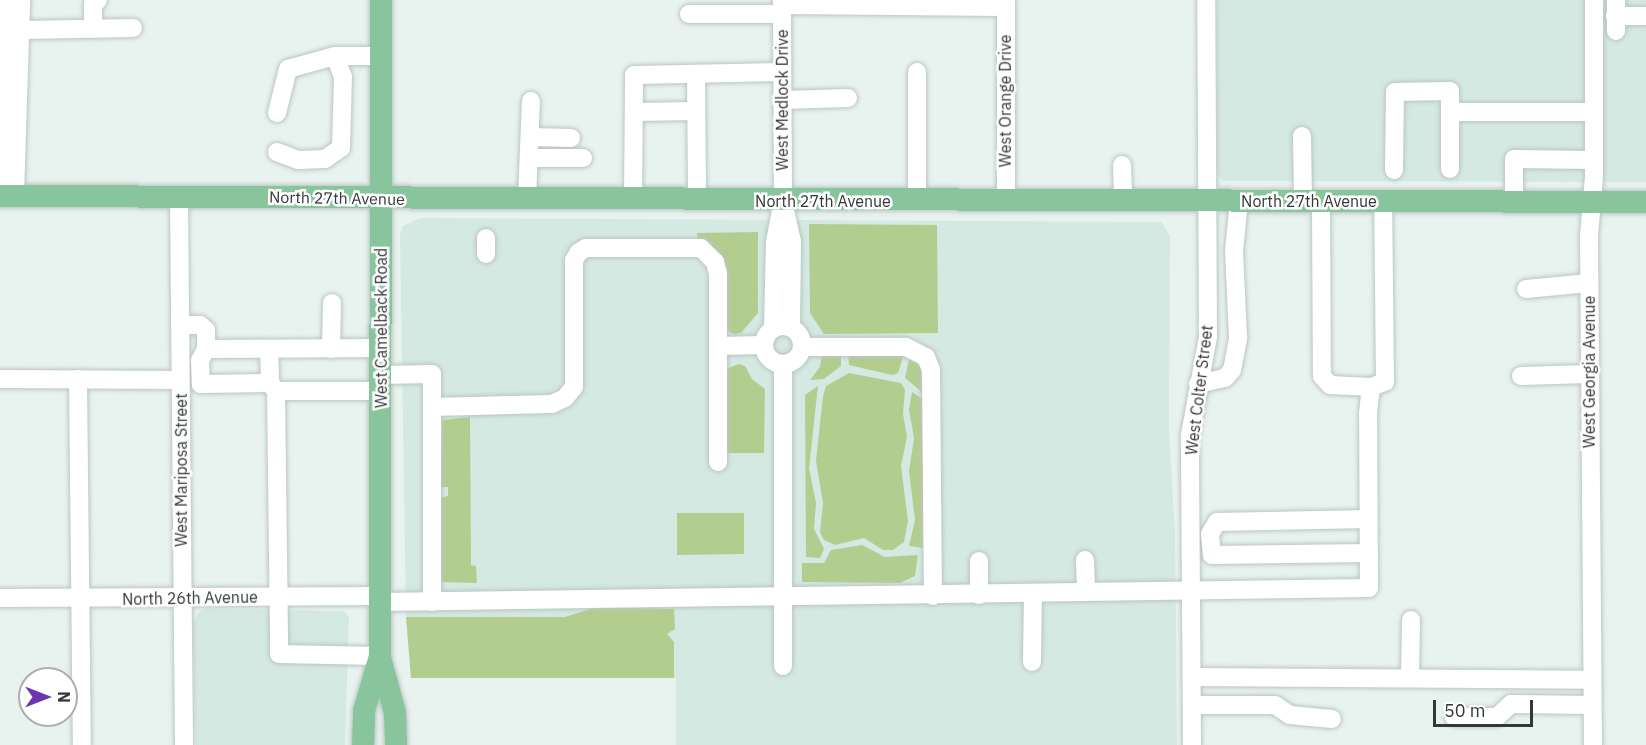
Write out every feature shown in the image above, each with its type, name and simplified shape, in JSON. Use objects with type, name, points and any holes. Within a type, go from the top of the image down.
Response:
[{"type":"main road","name":"West Camelback Road","points":[[381,0],[380,656],[395,713],[396,745]]},
{"type":"main road","name":"North 27th Avenue","points":[[6,196],[1006,202],[1646,202]]},
{"type":"main road","name":"West Camelback Road","points":[[363,745],[364,711],[380,656]]},
{"type":"street","points":[[5,0],[6,196]]},
{"type":"street","points":[[6,196],[21,30],[21,0]]},
{"type":"street","points":[[93,29],[93,4],[98,0]]},
{"type":"street","name":"West Colter Street","points":[[1192,745],[1190,435],[1208,337],[1206,0]]},
{"type":"street","name":"West Georgia Avenue","points":[[1593,745],[1589,283],[1594,160],[1594,0]]},
{"type":"street","points":[[689,14],[782,6],[1006,4]]},
{"type":"street","name":"West Orange Drive","points":[[1006,4],[1006,202]]},
{"type":"street","name":"West Medlock Drive","points":[[782,6],[783,200],[792,242],[782,328]]},
{"type":"street","points":[[1616,16],[1646,16]]},
{"type":"street","points":[[21,30],[133,28]]},
{"type":"street","points":[[277,113],[288,69],[335,56],[381,56]]},
{"type":"street","points":[[277,152],[298,160],[325,159],[341,148],[344,77],[335,56]]},
{"type":"street","points":[[633,200],[634,75],[782,72]]},
{"type":"street","points":[[917,72],[917,201]]},
{"type":"street","points":[[696,74],[697,200]]},
{"type":"street","points":[[1394,170],[1395,92],[1450,91],[1450,169]]},
{"type":"street","points":[[782,100],[848,98]]},
{"type":"street","points":[[527,199],[531,101]]},
{"type":"street","points":[[634,112],[696,111]]},
{"type":"street","points":[[1450,112],[1594,112]]},
{"type":"street","points":[[1302,136],[1312,201],[1322,376],[1330,385],[1371,387],[1385,382],[1383,201]]},
{"type":"street","points":[[530,137],[571,138]]},
{"type":"street","points":[[530,158],[583,158]]},
{"type":"street","points":[[1514,202],[1514,159],[1594,160]]},
{"type":"street","points":[[1122,165],[1123,201]]},
{"type":"street","name":"West Mariposa Street","points":[[179,196],[184,745]]},
{"type":"street","points":[[1198,384],[1225,378],[1232,370],[1238,338],[1234,251],[1239,202]]},
{"type":"street","points":[[432,407],[552,404],[565,398],[573,387],[574,260],[586,248],[701,248],[715,262],[718,274],[718,462]]},
{"type":"street","points":[[1526,289],[1589,283]]},
{"type":"street","points":[[332,303],[332,349]]},
{"type":"street","points":[[180,326],[203,327],[201,384],[273,387],[381,383],[432,374],[432,602]]},
{"type":"street","points":[[718,346],[764,345],[782,328],[800,335],[802,347],[794,362],[783,365],[771,361],[764,345]]},
{"type":"street","points":[[802,347],[906,347],[927,357],[931,370],[933,596]]},
{"type":"street","points":[[0,379],[78,379],[180,372],[203,355],[270,349],[381,348]]},
{"type":"street","points":[[270,349],[273,387],[279,654],[380,656]]},
{"type":"street","points":[[783,365],[783,666]]},
{"type":"street","points":[[1521,376],[1589,374]]},
{"type":"street","points":[[78,379],[82,745]]},
{"type":"street","points":[[1368,519],[1217,522],[1210,534],[1212,555],[1369,554],[1371,387]]},
{"type":"street","name":"North 26th Avenue","points":[[0,598],[279,597],[432,602],[1369,588],[1369,554]]},
{"type":"street","points":[[1086,560],[1086,592]]},
{"type":"street","points":[[979,561],[979,595]]},
{"type":"street","points":[[1032,662],[1033,593]]},
{"type":"street","points":[[1410,678],[1411,620]]},
{"type":"street","points":[[1192,677],[1592,680]]},
{"type":"street","points":[[1454,717],[1497,717],[1511,704],[1592,705]]},
{"type":"street","points":[[1192,705],[1275,705],[1290,715],[1332,719]]},
{"type":"shaded area","points":[[1217,0],[1646,0],[1646,182],[1223,181],[1217,173]]},
{"type":"shaded area","points":[[420,218],[1161,222],[1170,236],[1169,427],[1175,534],[1177,745],[676,745],[676,678],[411,678],[406,617],[400,235],[403,226]]},
{"type":"shaded area","points":[[208,609],[344,611],[349,617],[345,745],[196,745],[193,623],[200,611]]},
{"type":"green space","points":[[809,224],[937,225],[938,333],[824,334],[810,313]]},
{"type":"green space","points":[[758,232],[758,313],[741,333],[733,334],[727,330],[722,265],[698,243],[697,233]]},
{"type":"green space","points":[[822,354],[841,354],[841,366],[824,379],[810,380],[820,367]]},
{"type":"green space","points":[[848,354],[904,354],[898,373],[892,375],[849,365]]},
{"type":"green space","points":[[910,355],[921,367],[922,392],[905,378]]},
{"type":"green space","points":[[739,364],[745,366],[752,379],[765,389],[764,453],[723,453],[723,370]]},
{"type":"green space","points":[[849,373],[901,383],[905,390],[903,414],[907,437],[901,466],[908,521],[904,542],[893,550],[883,550],[864,538],[835,545],[824,540],[820,532],[823,503],[816,461],[823,396],[826,386]]},
{"type":"green space","points":[[818,386],[809,468],[816,503],[814,529],[824,549],[820,558],[806,557],[805,395]]},
{"type":"green space","points":[[912,392],[923,399],[923,548],[909,546],[915,520],[909,471],[914,438],[909,410]]},
{"type":"green space","points":[[470,417],[471,565],[476,566],[477,583],[440,582],[439,498],[448,496],[448,487],[441,487],[442,420]]},
{"type":"green space","points":[[677,513],[744,513],[744,554],[677,555]]},
{"type":"green space","points":[[862,545],[885,557],[918,555],[915,576],[900,583],[802,582],[802,563],[824,563],[831,550]]},
{"type":"green space","points":[[596,607],[674,609],[675,629],[667,634],[674,642],[674,678],[411,678],[406,617],[565,617]]}]
